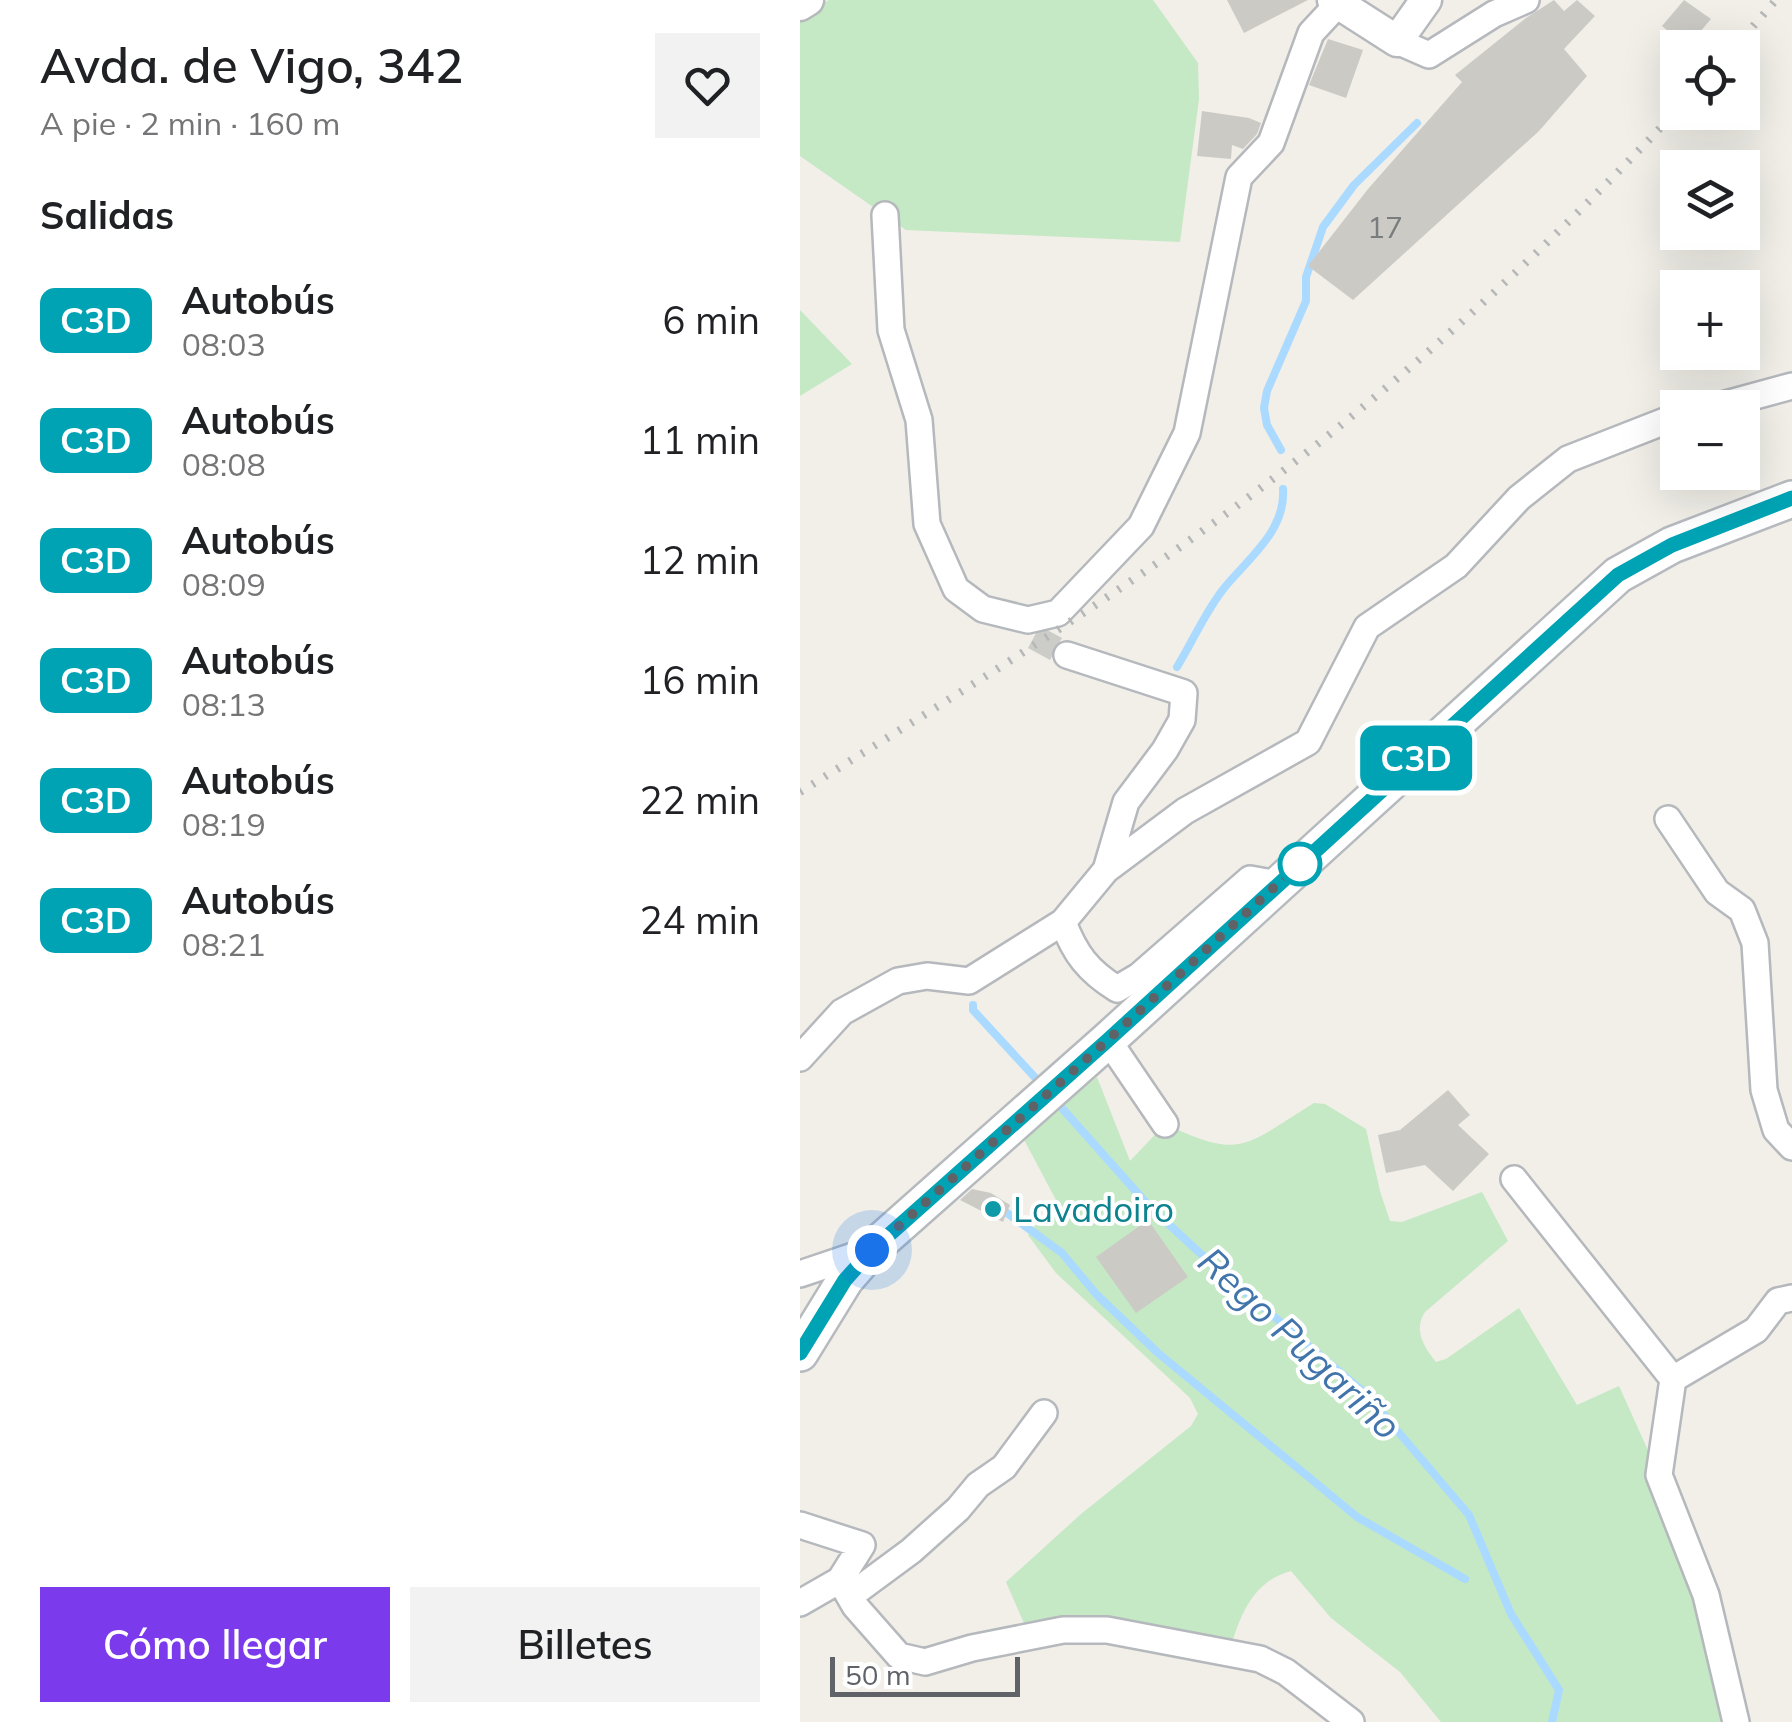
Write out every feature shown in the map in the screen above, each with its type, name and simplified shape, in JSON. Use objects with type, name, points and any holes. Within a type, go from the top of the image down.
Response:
[{"type":"main road","points":[[800,1353],[845,1280],[872,1250],[1618,575],[1672,545],[1792,498]]},
{"type":"street","points":[[800,5],[808,0]]},
{"type":"street","points":[[1398,41],[1426,0]]},
{"type":"street","points":[[983,610],[1028,620],[1058,613],[1141,526],[1186,433],[1239,177],[1271,143],[1310,33],[1335,2],[1398,41],[1429,55],[1487,7],[1526,0]]},
{"type":"street","points":[[885,215],[891,330],[919,420],[927,524],[956,589],[983,610],[1034,636]]},
{"type":"street","points":[[1760,395],[1792,386]]},
{"type":"street","points":[[800,1058],[842,1012],[898,981],[926,976],[969,981],[1062,922],[1106,870],[1185,811],[1308,742],[1366,627],[1456,566],[1519,498],[1568,460],[1660,423]]},
{"type":"street","points":[[1067,655],[1184,693],[1182,720],[1166,750],[1126,802],[1106,870]]},
{"type":"street","points":[[1668,819],[1717,892],[1742,910],[1755,943],[1764,1090],[1776,1130],[1792,1147]]},
{"type":"street","points":[[1062,922],[1090,972],[1117,989],[1139,976],[1250,879],[1277,884]]},
{"type":"street","points":[[1101,1046],[1164,1124]]},
{"type":"street","points":[[1514,1179],[1672,1380],[1659,1475],[1706,1595],[1736,1722]]},
{"type":"street","points":[[800,1274],[872,1250]]},
{"type":"street","points":[[1672,1380],[1756,1330],[1778,1302],[1792,1298]]},
{"type":"street","points":[[800,1604],[845,1588],[911,1552],[978,1485],[1004,1467],[1044,1413]]},
{"type":"street","points":[[800,1525],[862,1545],[845,1588]]},
{"type":"street","points":[[845,1588],[899,1656],[925,1662],[972,1648],[1063,1630],[1107,1630],[1260,1659],[1286,1672],[1352,1722]]},
{"type":"green space","points":[[829,0],[1153,0],[1198,63],[1199,99],[1180,242],[906,230],[800,156],[800,17]]},
{"type":"green space","points":[[800,310],[852,364],[800,396]]},
{"type":"green space","points":[[1097,1077],[1130,1161],[1165,1124],[1211,1142],[1243,1143],[1314,1103],[1325,1104],[1366,1129],[1390,1221],[1402,1222],[1482,1192],[1508,1241],[1425,1312],[1420,1325],[1424,1344],[1436,1362],[1446,1359],[1519,1308],[1577,1405],[1619,1386],[1659,1475],[1736,1722],[1441,1722],[1400,1672],[1331,1618],[1291,1571],[1257,1592],[1237,1627],[1229,1653],[1107,1630],[1030,1637],[1006,1582],[1081,1514],[1191,1426],[1198,1414],[1190,1398],[1056,1273],[1028,1235],[1056,1200],[1022,1136]]},
{"type":"building","points":[[1227,0],[1308,0],[1244,33]]},
{"type":"building","points":[[1554,0],[1564,11],[1577,0],[1595,16],[1564,49],[1587,76],[1539,131],[1353,300],[1308,266],[1368,189],[1462,82],[1455,75]]},
{"type":"building","points":[[1684,0],[1711,19],[1702,30],[1667,30],[1662,26]]},
{"type":"building","points":[[1328,39],[1363,50],[1346,98],[1309,85]]},
{"type":"building","points":[[1202,111],[1261,123],[1243,149],[1232,145],[1231,159],[1197,156]]},
{"type":"building","points":[[1448,1090],[1470,1115],[1458,1125],[1489,1154],[1453,1191],[1425,1165],[1386,1173],[1378,1135],[1400,1130]]},
{"type":"building","name":"Lavadoiro","points":[[972,1189],[991,1193],[1010,1205],[1003,1222],[960,1200]]},
{"type":"building","points":[[1148,1220],[1188,1277],[1136,1313],[1096,1257]]},
{"type":"waterway","name":"Rego Pugariño","points":[[1281,450],[1267,425],[1267,391],[1306,301],[1306,277],[1323,227],[1354,185],[1417,123]]},
{"type":"waterway","name":"Rego Pugariño","points":[[1177,667],[1218,596],[1272,530],[1279,518],[1283,489]]},
{"type":"waterway","name":"Rego Pugariño","points":[[973,1005],[973,1010],[1041,1084]]},
{"type":"waterway","name":"Rego Pugariño","points":[[1053,1098],[1149,1206],[1366,1394],[1469,1515],[1511,1614],[1559,1690],[1552,1722]]},
{"type":"waterway","points":[[1007,1213],[1062,1253],[1096,1294],[1158,1353],[1357,1517],[1465,1579]]},
{"type":"tunnel","points":[[1034,637],[1067,655]]},
{"type":"railway","points":[[1750,30],[1776,0]]},
{"type":"railway","points":[[800,792],[1077,617],[1297,460],[1522,267],[1660,128]]},
{"type":"bus line","name":"C3D","points":[[800,1353],[845,1280],[872,1250],[1618,575],[1672,545],[1792,498]]},
{"type":"place","name":"Lavadoiro","points":[[993,1209]]},
{"type":"route","points":[[872,1250],[1306,858],[1300,864]]}]
